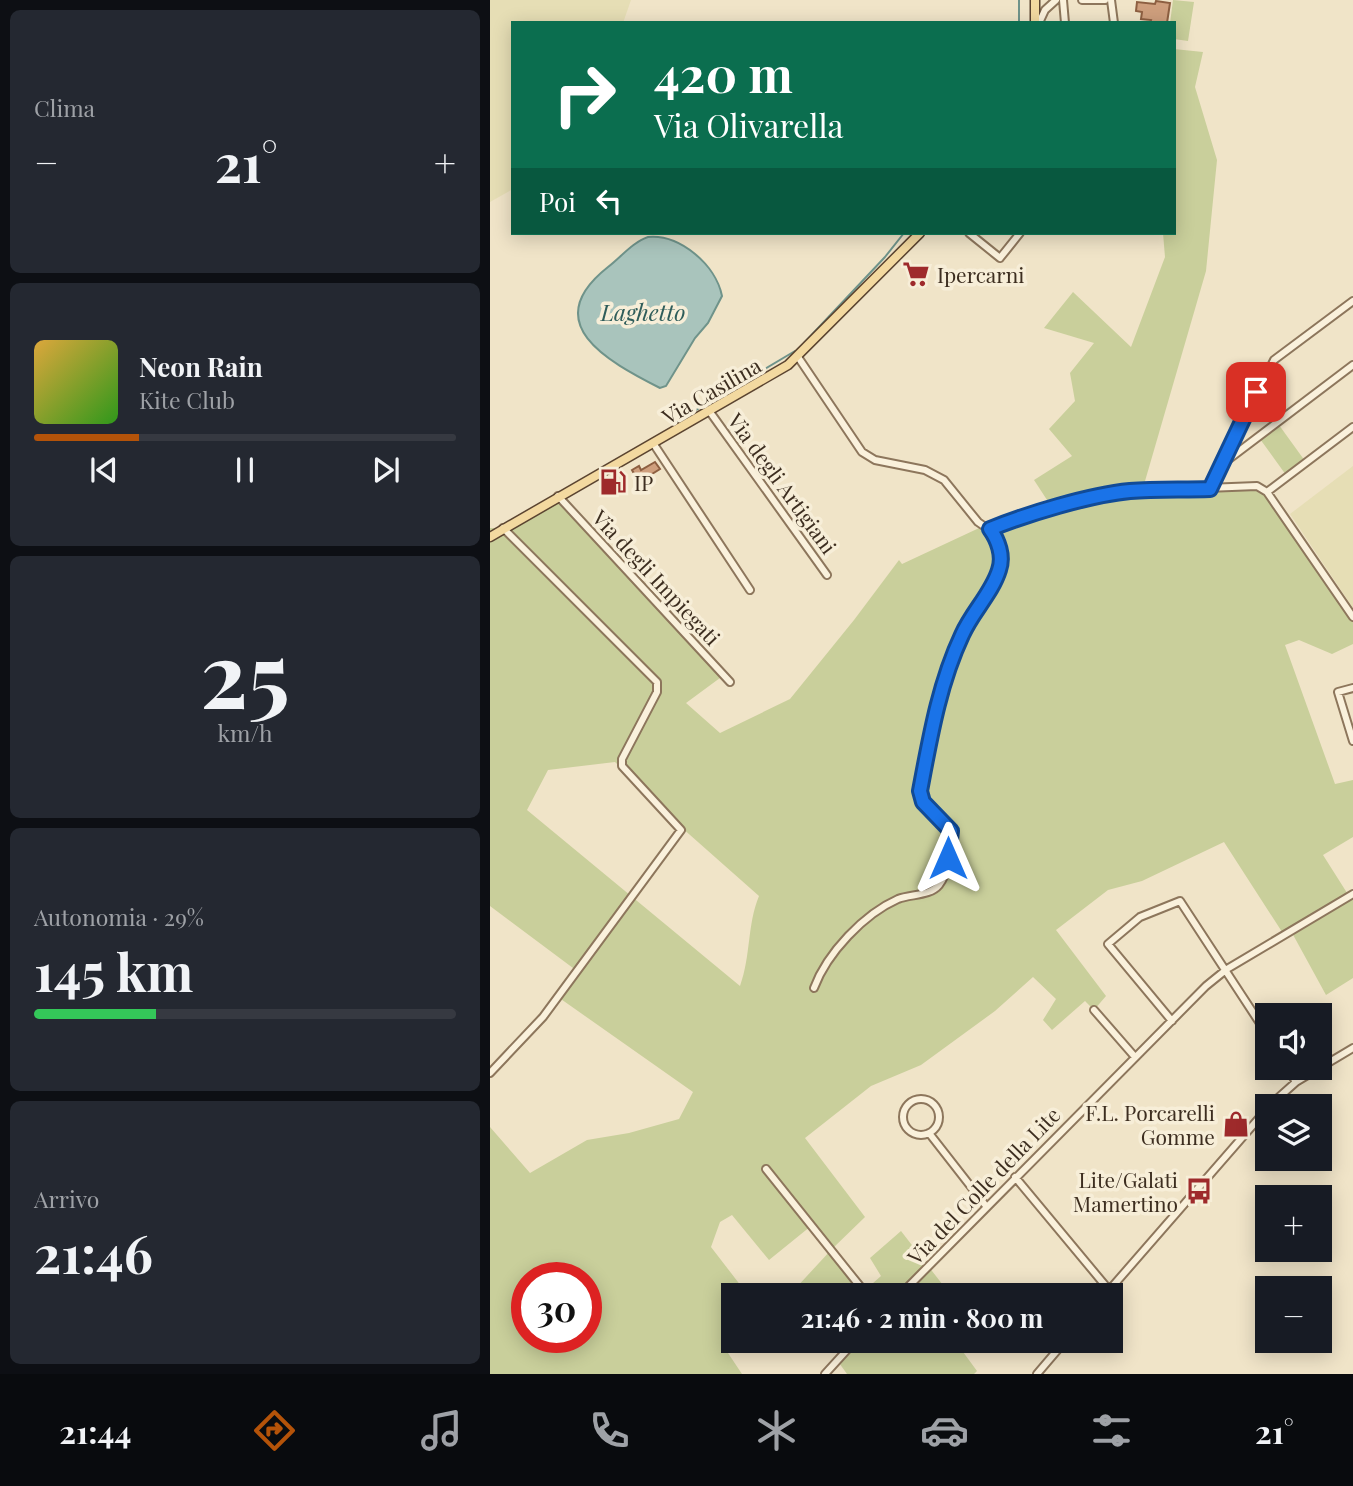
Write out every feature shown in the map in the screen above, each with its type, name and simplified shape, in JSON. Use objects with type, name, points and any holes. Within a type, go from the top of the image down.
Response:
[{"type":"main road","points":[[1035,0],[1037,21]]},
{"type":"main road","name":"Via Casilina","points":[[490,537],[768,378],[798,356],[918,235]]},
{"type":"street","points":[[1045,0],[1055,1]]},
{"type":"street","points":[[1063,0],[1066,21]]},
{"type":"street","points":[[1082,0],[1105,0]]},
{"type":"street","points":[[1111,0],[1114,21]]},
{"type":"street","points":[[1038,21],[1055,1]]},
{"type":"street","points":[[971,235],[1000,258],[1018,235]]},
{"type":"street","points":[[1210,489],[1219,466],[1274,360],[1353,301]]},
{"type":"street","points":[[798,356],[862,452],[875,460],[925,470],[940,477],[962,498],[978,522],[990,529],[999,549],[1000,569],[967,624],[950,663],[920,791],[923,802],[952,832],[942,879],[933,890],[898,899],[865,923],[827,963],[814,988]]},
{"type":"street","points":[[1219,466],[1353,365]]},
{"type":"street","name":"Via degli Artigiani","points":[[709,412],[827,575]]},
{"type":"street","points":[[1267,492],[1353,427]]},
{"type":"street","points":[[653,443],[750,590]]},
{"type":"street","points":[[990,529],[1020,516],[1130,491],[1257,486],[1267,492],[1353,617]]},
{"type":"street","name":"Via degli Impiegati","points":[[558,496],[730,682]]},
{"type":"street","points":[[490,1073],[542,1017],[681,830],[622,766],[622,759],[657,692],[657,682],[503,528]]},
{"type":"street","points":[[1353,688],[1338,692],[1353,741]]},
{"type":"street","name":"Via del Colle della Lite","points":[[912,1283],[1135,1056],[1227,969],[1353,894]]},
{"type":"street","points":[[1172,1021],[1108,944],[1140,917],[1180,901],[1255,1014]]},
{"type":"street","points":[[1094,1010],[1135,1056]]},
{"type":"street","points":[[1283,1094],[1296,1082],[1353,1048]]},
{"type":"street","points":[[929,1101],[937,1109],[939,1120],[929,1133],[913,1133],[906,1126],[904,1115],[912,1102],[929,1101]]},
{"type":"street","points":[[1116,1283],[1255,1122]]},
{"type":"street","points":[[929,1133],[986,1206]]},
{"type":"street","points":[[766,1169],[857,1283]]},
{"type":"street","points":[[1015,1177],[1099,1283]]},
{"type":"street","points":[[825,1374],[844,1353]]},
{"type":"street","points":[[1037,1374],[1055,1353]]},
{"type":"shaded area","points":[[490,0],[631,0],[624,21],[511,21],[511,190],[490,202]]},
{"type":"shaded area","points":[[1353,466],[1353,608],[1290,514]]},
{"type":"green space","points":[[1173,0],[1194,2],[1188,41],[1176,39],[1176,21],[1170,21]]},
{"type":"green space","points":[[1176,49],[1203,52],[1195,87],[1217,160],[1206,271],[1143,488],[1257,486],[1267,492],[1353,617],[1353,644],[1332,654],[1299,640],[1285,645],[1335,784],[1353,780],[1353,837],[1323,855],[1349,896],[1353,894],[1353,978],[1326,995],[1291,931],[1284,935],[1224,842],[1142,881],[1108,890],[1056,930],[1106,996],[1094,1010],[1085,1001],[1052,1030],[1043,1020],[1056,999],[1033,977],[995,1011],[921,1065],[871,1086],[805,1138],[865,1217],[831,1250],[811,1226],[769,1260],[732,1215],[720,1222],[711,1247],[739,1283],[721,1283],[721,1353],[728,1353],[742,1374],[490,1374],[490,1127],[530,1173],[587,1140],[629,1133],[679,1119],[693,1092],[558,997],[577,971],[490,906],[490,528],[503,528],[561,501],[724,675],[686,703],[720,733],[790,699],[899,560],[902,564],[992,522],[1049,503],[1034,480],[1072,456],[1049,429],[1075,401],[1070,373],[1094,343],[1044,328],[1073,292],[1131,347],[1165,257],[1163,235],[1176,235]],"holes":[[[615,762],[681,827],[759,896],[740,986],[527,810],[548,770]]]},
{"type":"green space","points":[[1279,425],[1305,461],[1286,475],[1260,439]]},
{"type":"green space","points":[[901,1231],[941,1283],[873,1283],[881,1276],[870,1258]]},
{"type":"green space","points":[[831,1250],[858,1283],[800,1283]]},
{"type":"green space","points":[[844,1353],[964,1353],[977,1371],[974,1374],[847,1374],[837,1360]]},
{"type":"water","name":"Laghetto","points":[[648,237],[672,241],[695,254],[712,273],[722,296],[708,323],[695,338],[666,386],[660,388],[602,353],[579,323],[579,306],[588,287],[627,250]]},
{"type":"building","points":[[1156,1],[1170,3],[1167,21],[1141,19],[1142,12],[1136,11],[1137,2],[1155,4]]},
{"type":"building","points":[[655,462],[660,469],[639,482],[632,470],[639,466],[641,470]]},
{"type":"waterway","points":[[1019,0],[1019,21]]},
{"type":"waterway","points":[[804,343],[902,235]]},
{"type":"waterway","points":[[676,422],[795,351]]},
{"type":"place","name":"Ipercarni","points":[[916,274]]},
{"type":"place","name":"IP","points":[[613,482]]},
{"type":"place","name":"F.L. Porcarelli Gomme","points":[[1236,1124]]},
{"type":"place","name":"Lite/Galati Mamertino","points":[[1199,1191]]},
{"type":"route","points":[[948,858],[953,835],[947,824],[923,802],[920,791],[950,663],[967,624],[1000,569],[999,549],[990,529],[1020,516],[1130,491],[1210,489],[1256,392]]}]
